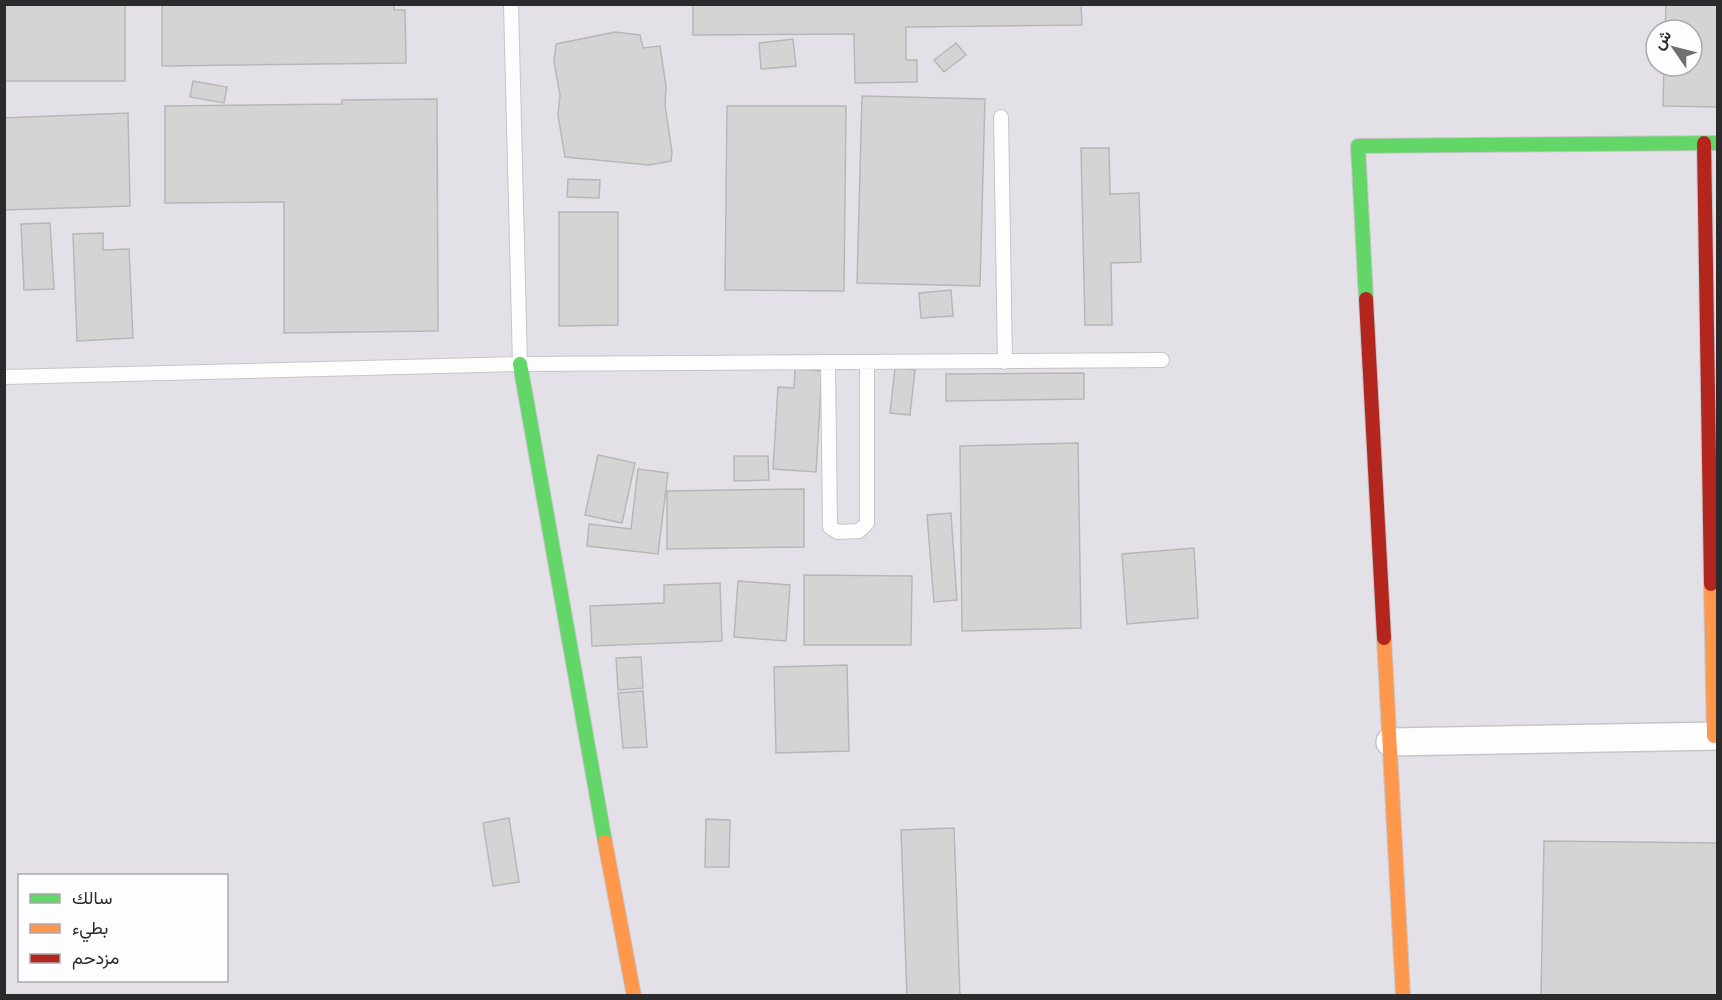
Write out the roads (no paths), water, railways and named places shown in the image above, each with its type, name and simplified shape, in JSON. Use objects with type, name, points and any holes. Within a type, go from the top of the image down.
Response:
[{"type":"street","points":[[1390,742],[1716,736],[1711,143],[1358,146],[1403,996]]},
{"type":"street","points":[[520,364],[634,996]]},
{"type":"lane","points":[[511,4],[520,364]]},
{"type":"lane","points":[[1001,117],[1005,362]]},
{"type":"lane","points":[[4,377],[520,364],[1162,360]]},
{"type":"lane","points":[[828,362],[830,527],[838,532],[859,531],[867,523],[867,362]]}]
